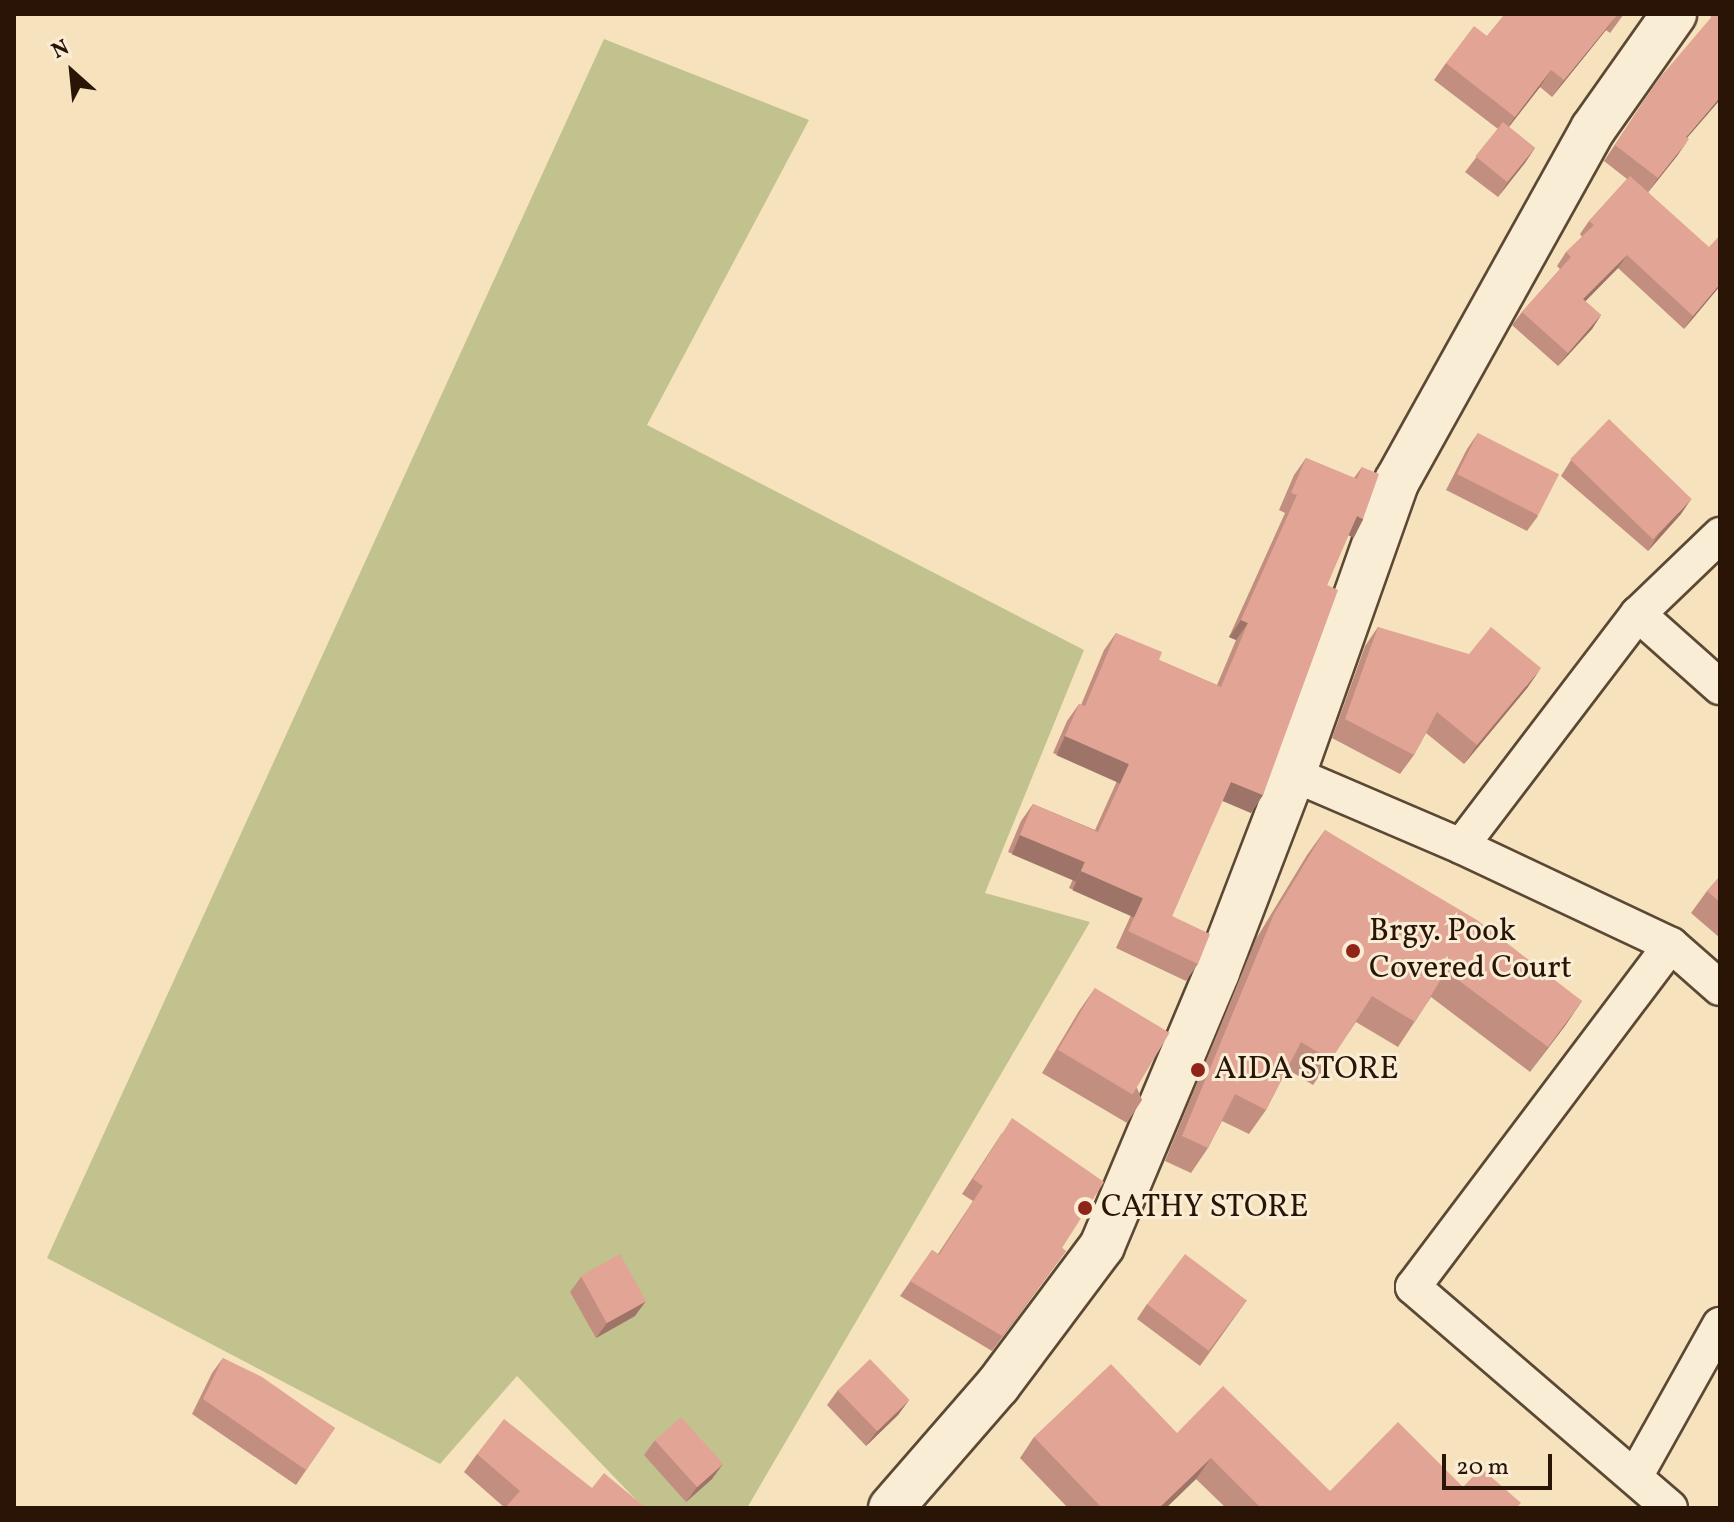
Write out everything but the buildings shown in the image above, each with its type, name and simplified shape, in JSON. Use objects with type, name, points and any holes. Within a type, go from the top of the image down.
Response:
[{"type":"street","points":[[891,1508],[998,1385],[1102,1246],[1217,972],[1293,774],[1397,481],[1593,129],[1674,14]]},
{"type":"street","points":[[1461,846],[1638,614],[1720,535]]},
{"type":"street","points":[[1638,614],[1720,687]]},
{"type":"street","points":[[1293,774],[1461,846],[1671,945],[1720,988]]},
{"type":"street","points":[[1670,1508],[1636,1475],[1413,1287],[1671,945]]},
{"type":"street","points":[[1636,1475],[1720,1325]]},
{"type":"green space","points":[[604,39],[809,120],[647,425],[1084,650],[985,893],[1090,922],[747,1508],[644,1508],[517,1376],[440,1464],[47,1258]]},
{"type":"place","name":"Brgy. Pook Covered Court","points":[[1353,951]]},
{"type":"place","name":"AIDA STORE","points":[[1198,1070]]},
{"type":"place","name":"CATHY STORE","points":[[1085,1208]]}]
